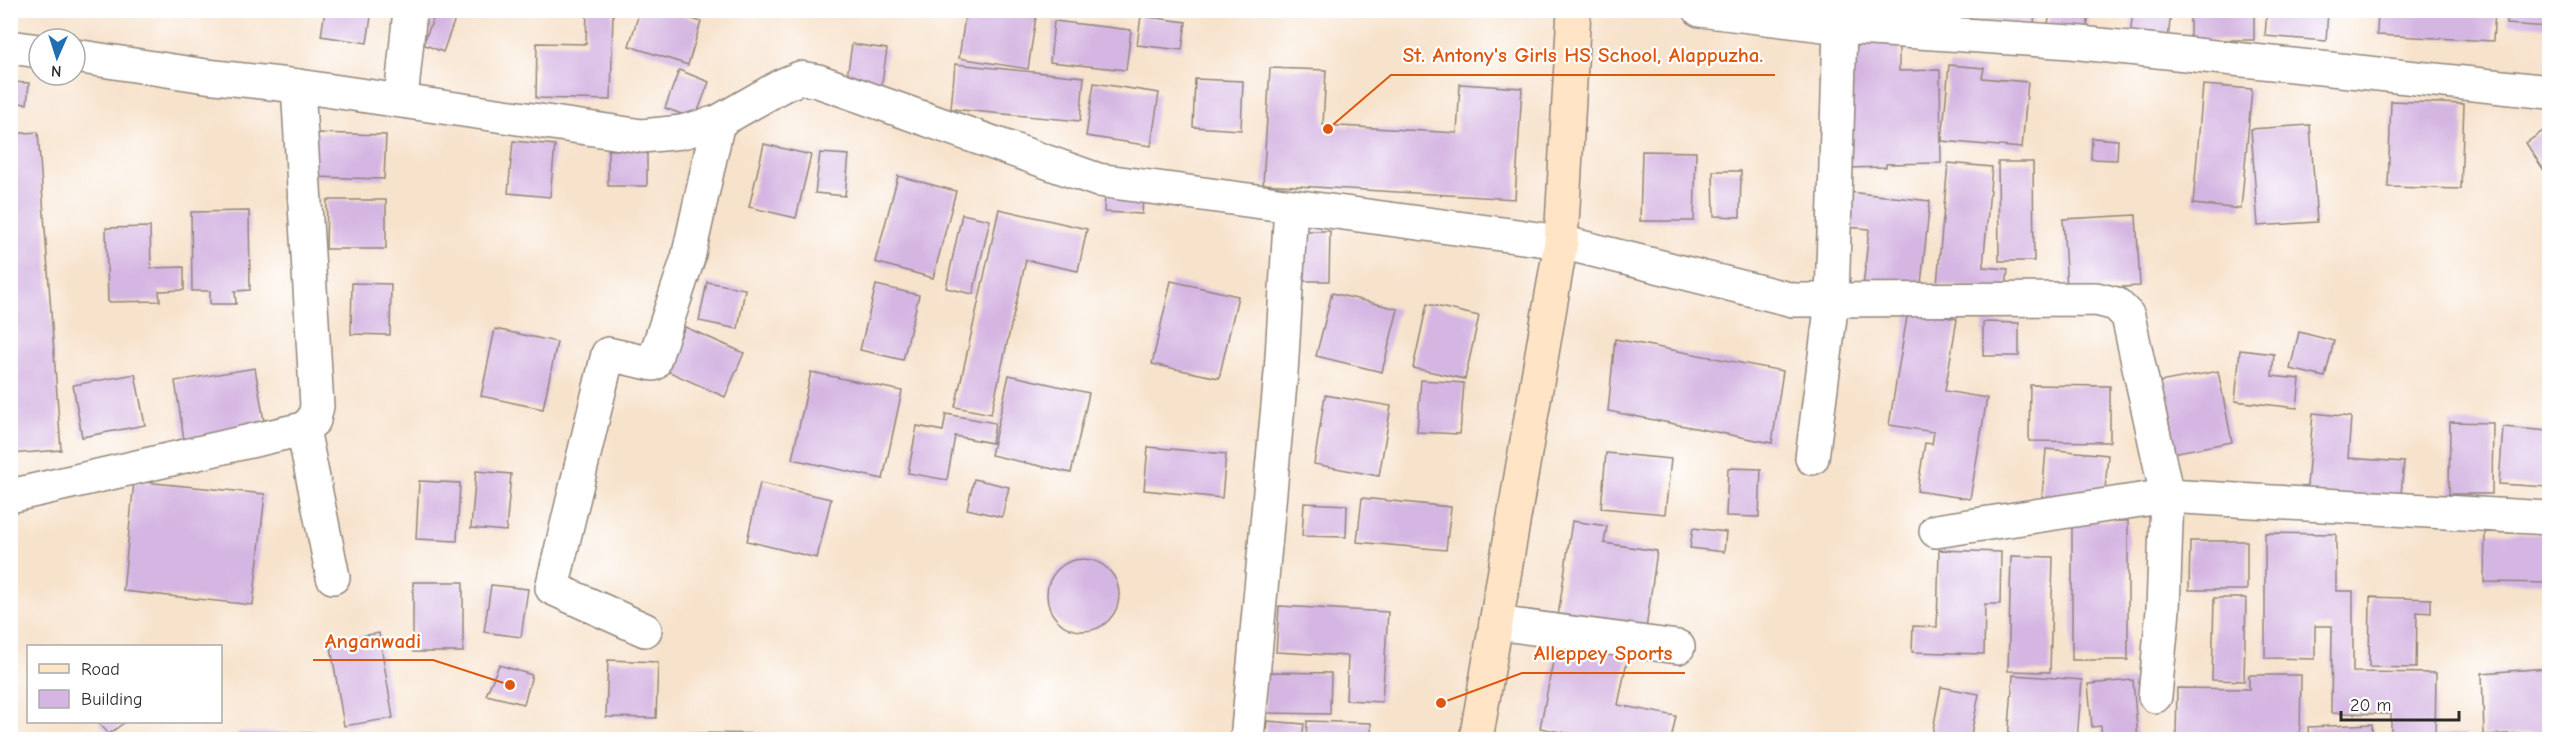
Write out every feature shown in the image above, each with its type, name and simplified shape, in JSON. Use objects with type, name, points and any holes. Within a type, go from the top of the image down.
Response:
[{"type":"main road","points":[[1476,740],[1561,242],[1574,10]]},
{"type":"street","points":[[401,100],[410,10]]},
{"type":"street","points":[[1700,10],[1840,27],[2071,42],[2550,92]]},
{"type":"street","points":[[1812,458],[1832,301],[1840,27]]},
{"type":"street","points":[[10,47],[27,49]]},
{"type":"street","points":[[87,58],[206,76],[401,100],[642,136],[682,132],[717,122],[800,78],[818,81],[1098,180],[1561,242],[1793,300],[2096,299],[2116,304],[2128,316],[2167,496],[2163,610],[2156,696]]},
{"type":"street","points":[[10,496],[303,429],[314,420],[318,406],[298,86]]},
{"type":"street","points":[[645,630],[552,588],[608,354],[652,364],[688,258],[717,122]]},
{"type":"street","points":[[1247,740],[1281,373],[1291,206]]},
{"type":"street","points":[[303,429],[333,577]]},
{"type":"street","points":[[1936,531],[2167,496],[2550,518]]},
{"type":"street","points":[[1496,623],[1678,647]]},
{"type":"building","points":[[325,10],[372,10],[367,43],[321,36]]},
{"type":"building","points":[[587,10],[613,10],[611,100],[536,98],[537,43],[586,44]]},
{"type":"building","points":[[640,10],[666,10],[701,22],[688,65],[629,46]]},
{"type":"building","points":[[966,10],[1037,10],[1028,69],[959,58]]},
{"type":"building","points":[[1837,10],[1895,10],[1895,18]]},
{"type":"building","points":[[1905,10],[1944,10],[1944,17],[1905,16]]},
{"type":"building","points":[[1952,10],[2035,10],[2034,25],[1952,16]]},
{"type":"building","points":[[2050,10],[2089,10],[2087,29],[2048,25]]},
{"type":"building","points":[[2133,10],[2171,10],[2168,41],[2130,37]]},
{"type":"building","points":[[2190,10],[2254,10],[2254,40],[2190,40]]},
{"type":"building","points":[[2267,10],[2328,10],[2326,41],[2265,36]]},
{"type":"building","points":[[2378,10],[2495,10],[2493,41],[2377,35]]},
{"type":"building","points":[[2508,10],[2550,10],[2550,27],[2507,24]]},
{"type":"building","points":[[436,12],[455,19],[443,52],[423,44]]},
{"type":"building","points":[[1141,16],[1186,22],[1182,50],[1137,45]]},
{"type":"building","points":[[1054,21],[1131,30],[1126,70],[1050,62]]},
{"type":"building","points":[[1899,41],[1899,71],[1940,70],[1941,163],[1886,164],[1886,167],[1848,168],[1846,42]]},
{"type":"building","points":[[852,44],[887,49],[881,89],[846,84]]},
{"type":"building","points":[[955,64],[1084,77],[1080,121],[951,109]]},
{"type":"building","points":[[1949,65],[1984,68],[1982,78],[2028,82],[2022,148],[1942,141]]},
{"type":"building","points":[[1270,68],[1326,70],[1323,125],[1457,133],[1460,84],[1522,88],[1515,199],[1263,184]]},
{"type":"building","points":[[679,70],[709,82],[695,119],[665,108]]},
{"type":"building","points":[[1195,79],[1243,81],[1241,130],[1193,127]]},
{"type":"building","points":[[10,82],[27,83],[27,104],[10,102]]},
{"type":"building","points":[[1094,83],[1159,93],[1151,146],[1086,136]]},
{"type":"building","points":[[2203,85],[2252,89],[2241,209],[2193,204]]},
{"type":"building","points":[[2391,101],[2464,104],[2461,189],[2388,187]]},
{"type":"building","points":[[2310,125],[2317,222],[2258,226],[2251,129]]},
{"type":"building","points":[[2550,126],[2550,169],[2545,172],[2526,143]]},
{"type":"building","points":[[38,132],[61,450],[10,454],[10,134]]},
{"type":"building","points":[[315,133],[386,135],[384,179],[314,177]]},
{"type":"building","points":[[2092,138],[2118,140],[2117,160],[2091,159]]},
{"type":"building","points":[[513,141],[555,145],[550,197],[508,193]]},
{"type":"building","points":[[764,144],[811,155],[796,218],[749,207]]},
{"type":"building","points":[[647,149],[647,186],[608,186],[608,150]]},
{"type":"building","points":[[1642,151],[1696,152],[1694,221],[1640,221]]},
{"type":"building","points":[[820,153],[849,155],[845,196],[815,193]]},
{"type":"building","points":[[1998,162],[2033,162],[2034,261],[1999,261]]},
{"type":"building","points":[[1948,163],[1992,167],[1983,267],[2008,269],[2006,291],[1937,284]]},
{"type":"building","points":[[1713,171],[1741,171],[1740,217],[1714,216]]},
{"type":"building","points":[[898,176],[956,191],[933,278],[875,262]]},
{"type":"building","points":[[1839,191],[1930,201],[1920,293],[1863,288],[1869,229],[1835,226]]},
{"type":"building","points":[[1105,195],[1143,197],[1142,214],[1104,212]]},
{"type":"building","points":[[327,200],[386,200],[386,249],[326,249]]},
{"type":"building","points":[[999,209],[1087,229],[1078,271],[1026,260],[991,414],[955,407]]},
{"type":"building","points":[[249,211],[250,290],[235,291],[236,304],[210,304],[210,291],[192,291],[191,212]]},
{"type":"building","points":[[962,214],[990,220],[973,294],[946,288]]},
{"type":"building","points":[[2136,215],[2140,286],[2067,290],[2063,219]]},
{"type":"building","points":[[150,227],[151,268],[184,267],[184,290],[159,291],[160,301],[108,302],[106,228]]},
{"type":"building","points":[[1302,231],[1330,231],[1329,281],[1302,281]]},
{"type":"building","points":[[1171,281],[1238,296],[1219,378],[1152,364]]},
{"type":"building","points":[[707,282],[745,289],[738,329],[699,321]]},
{"type":"building","points":[[352,283],[391,284],[390,335],[351,334]]},
{"type":"building","points":[[876,285],[919,295],[903,360],[860,350]]},
{"type":"building","points":[[1332,293],[1398,309],[1382,372],[1316,356]]},
{"type":"building","points":[[1427,304],[1479,316],[1465,379],[1413,368]]},
{"type":"building","points":[[1908,311],[1957,319],[1945,391],[1987,398],[1970,499],[1917,491],[1925,443],[1932,444],[1934,432],[1889,425]]},
{"type":"building","points":[[1983,322],[2019,323],[2019,356],[1983,356]]},
{"type":"building","points":[[685,327],[744,353],[725,397],[665,370]]},
{"type":"building","points":[[495,329],[557,342],[543,409],[481,396]]},
{"type":"building","points":[[2299,332],[2334,341],[2325,377],[2290,369]]},
{"type":"building","points":[[1615,339],[1783,371],[1772,443],[1608,411]]},
{"type":"building","points":[[2240,350],[2274,354],[2272,376],[2300,379],[2297,408],[2235,401]]},
{"type":"building","points":[[255,368],[266,433],[185,446],[175,381]]},
{"type":"building","points":[[2218,371],[2232,442],[2167,454],[2154,383]]},
{"type":"building","points":[[811,372],[902,391],[883,479],[792,459]]},
{"type":"building","points":[[135,374],[145,425],[82,437],[73,385]]},
{"type":"building","points":[[1009,375],[1089,393],[1071,473],[991,455]]},
{"type":"building","points":[[1421,380],[1464,383],[1460,434],[1417,432]]},
{"type":"building","points":[[2030,385],[2110,386],[2110,442],[2029,441]]},
{"type":"building","points":[[1325,395],[1391,406],[1379,476],[1314,464]]},
{"type":"building","points":[[2313,413],[2351,417],[2348,458],[2404,462],[2400,505],[2306,498]]},
{"type":"building","points":[[946,414],[995,423],[992,443],[955,436],[947,480],[908,473],[917,426],[943,431]]},
{"type":"building","points":[[2450,422],[2493,423],[2492,494],[2449,494]]},
{"type":"building","points":[[2503,427],[2550,431],[2550,487],[2499,484]]},
{"type":"building","points":[[1148,447],[1226,454],[1222,498],[1144,490]]},
{"type":"building","points":[[2046,449],[2108,455],[2104,502],[2042,497]]},
{"type":"building","points":[[1606,453],[1671,459],[1665,514],[1601,508]]},
{"type":"building","points":[[1728,468],[1761,469],[1759,517],[1726,516]]},
{"type":"building","points":[[476,471],[511,474],[506,531],[471,528]]},
{"type":"building","points":[[974,479],[1009,487],[1002,517],[967,509]]},
{"type":"building","points":[[134,481],[265,494],[253,605],[123,591]]},
{"type":"building","points":[[419,481],[460,483],[457,541],[416,539]]},
{"type":"building","points":[[760,483],[831,499],[817,558],[747,541]]},
{"type":"building","points":[[1362,498],[1451,507],[1446,550],[1357,542]]},
{"type":"building","points":[[1304,503],[1347,505],[1346,537],[1302,536]]},
{"type":"building","points":[[1572,521],[1607,526],[1604,543],[1657,551],[1645,636],[1557,623]]},
{"type":"building","points":[[2072,521],[2128,521],[2128,660],[2072,660]]},
{"type":"building","points":[[1693,528],[1726,532],[1724,552],[1690,548]]},
{"type":"building","points":[[2485,532],[2550,534],[2550,583],[2484,582]]},
{"type":"building","points":[[2265,533],[2336,534],[2336,591],[2353,591],[2353,672],[2436,673],[2435,740],[2391,740],[2391,714],[2331,713],[2332,626],[2315,626],[2315,659],[2265,658]]},
{"type":"building","points":[[2190,541],[2247,541],[2247,590],[2189,590]]},
{"type":"building","points":[[1939,550],[2001,552],[2000,604],[1985,604],[1984,654],[1912,652],[1913,626],[1937,627]]},
{"type":"building","points":[[2011,556],[2053,557],[2050,672],[2008,671]]},
{"type":"building","points":[[1083,559],[1097,562],[1109,569],[1116,581],[1119,595],[1116,609],[1109,621],[1097,628],[1083,631],[1069,628],[1057,621],[1050,609],[1047,595],[1050,581],[1057,569],[1069,562]]},
{"type":"building","points":[[413,582],[463,582],[463,652],[413,652]]},
{"type":"building","points":[[491,585],[528,589],[521,637],[484,632]]},
{"type":"building","points":[[2370,597],[2431,599],[2431,613],[2417,612],[2416,668],[2369,667]]},
{"type":"building","points":[[2214,598],[2246,598],[2244,681],[2212,680]]},
{"type":"building","points":[[1279,606],[1388,612],[1382,702],[1346,700],[1348,656],[1276,652]]},
{"type":"building","points":[[379,633],[393,718],[344,726],[330,641]]},
{"type":"building","points":[[1558,637],[1629,651],[1618,705],[1676,716],[1671,740],[1603,740],[1540,728]]},
{"type":"building","points":[[608,660],[658,662],[656,718],[606,717]]},
{"type":"building","points":[[499,665],[532,675],[524,704],[486,695]]},
{"type":"building","points":[[2550,668],[2550,732],[2484,735],[2482,673]]},
{"type":"building","points":[[1265,672],[1331,673],[1330,714],[1265,713]]},
{"type":"building","points":[[2013,675],[2082,680],[2077,740],[2008,740]]},
{"type":"building","points":[[2249,675],[2301,675],[2300,740],[2243,740],[2243,736],[2176,735],[2177,688],[2249,689]]},
{"type":"building","points":[[2133,680],[2138,740],[2102,740],[2101,726],[2092,727],[2088,684]]},
{"type":"building","points":[[1941,687],[1979,694],[1970,740],[1932,735]]},
{"type":"building","points":[[1267,721],[1304,724],[1302,740],[1265,740]]},
{"type":"building","points":[[1307,721],[1371,723],[1371,740],[1306,740]]},
{"type":"building","points":[[99,723],[124,723],[109,734]]},
{"type":"building","points":[[2372,724],[2373,740],[2309,740],[2308,727]]},
{"type":"building","points":[[238,732],[324,733],[324,740],[238,740]]},
{"type":"building","points":[[682,733],[786,734],[785,740],[682,740]]},
{"type":"building","points":[[2437,734],[2466,734],[2466,740],[2437,740]]},
{"type":"place","name":"St. Antony's Girls HS School, Alappuzha.","points":[[1328,129]]},
{"type":"place","name":"Anganwadi","points":[[510,685]]},
{"type":"place","name":"Alleppey Sports","points":[[1441,703]]}]
